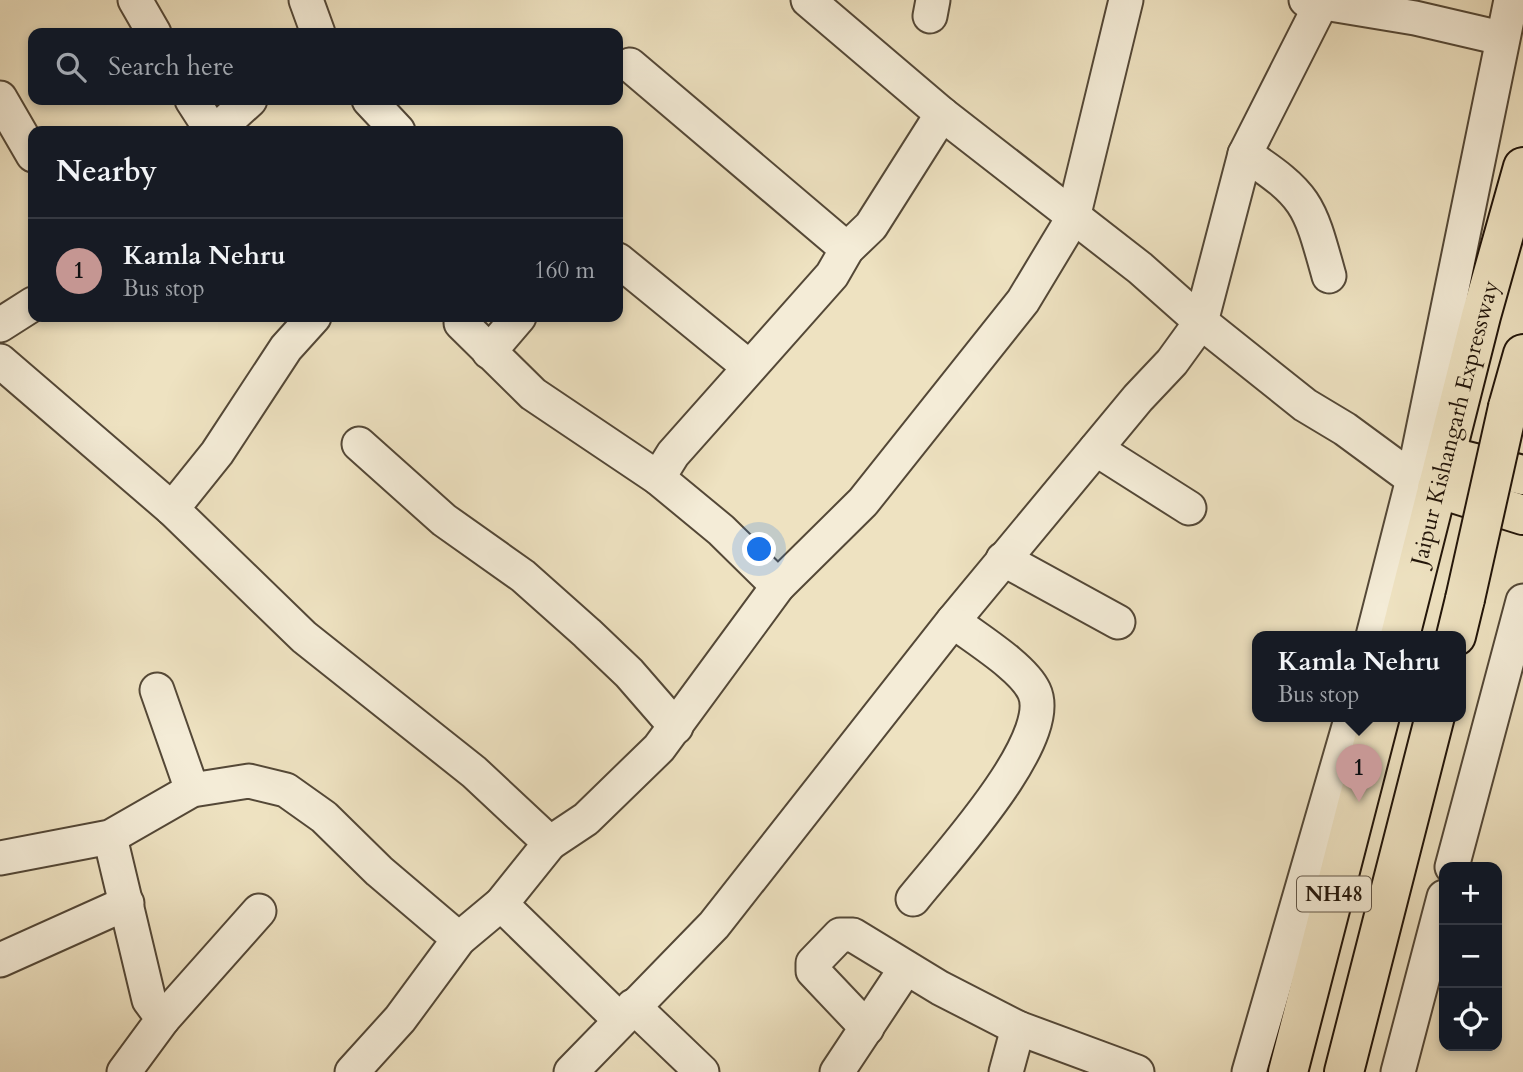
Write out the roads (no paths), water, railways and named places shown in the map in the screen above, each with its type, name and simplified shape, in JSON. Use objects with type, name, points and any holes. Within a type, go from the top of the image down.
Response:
[{"type":"main road","name":"Jaipur Kishangarh Expressway","points":[[1401,631],[1428,469],[1523,167]]},
{"type":"main road","name":"Jaipur Kishangarh Expressway","points":[[1457,631],[1508,407],[1523,355]]},
{"type":"main road","points":[[1428,469],[1523,475]]},
{"type":"main road","points":[[1428,469],[1523,515]]},
{"type":"main road","name":"NH48","points":[[1288,1072],[1378,722]]},
{"type":"main road","name":"NH48","points":[[1344,1072],[1433,722]]},
{"type":"street","points":[[135,0],[151,28]]},
{"type":"street","points":[[306,0],[316,28]]},
{"type":"street","points":[[808,0],[942,114],[1140,268],[1201,322],[1305,405],[1345,429],[1428,469]]},
{"type":"street","points":[[352,1072],[400,1019],[459,939],[501,904],[550,843],[586,819],[660,748],[778,586],[863,502],[1023,301],[1073,218],[1126,0]]},
{"type":"street","points":[[1375,631],[1428,469],[1502,38],[1511,0]]},
{"type":"street","points":[[571,1072],[714,925],[1003,559],[1172,362],[1201,322],[1245,154],[1317,2],[1415,18],[1502,38]]},
{"type":"street","points":[[630,65],[847,249]]},
{"type":"street","points":[[0,98],[28,146]]},
{"type":"street","points":[[196,105],[210,126]]},
{"type":"street","points":[[220,126],[244,105]]},
{"type":"street","points":[[374,105],[393,126]]},
{"type":"street","points":[[658,478],[673,454],[832,275],[847,249],[871,226],[942,114]]},
{"type":"street","points":[[1245,154],[1285,180],[1299,195],[1313,218],[1329,276]]},
{"type":"street","points":[[623,264],[749,368]]},
{"type":"street","points":[[0,326],[28,307]]},
{"type":"street","points":[[172,509],[217,453],[286,348],[309,322]]},
{"type":"street","points":[[489,352],[515,322]]},
{"type":"street","points":[[461,323],[533,394],[658,478],[721,530],[778,586]]},
{"type":"street","points":[[0,361],[172,509],[304,637],[474,772],[550,843]]},
{"type":"street","points":[[359,444],[444,520],[523,576],[587,633],[629,673],[676,727]]},
{"type":"street","points":[[1096,449],[1189,508]]},
{"type":"street","points":[[1003,559],[1118,622]]},
{"type":"street","points":[[1453,862],[1522,606]]},
{"type":"street","points":[[913,899],[1005,785],[1033,731],[1039,708],[1034,690],[1016,671],[953,621]]},
{"type":"street","points":[[157,690],[192,790]]},
{"type":"street","points":[[1249,1072],[1350,722]]},
{"type":"street","points":[[1,853],[110,837],[192,790],[249,781],[286,790],[324,817],[379,871],[459,939]]},
{"type":"street","points":[[110,837],[149,1000],[163,1019]]},
{"type":"street","points":[[0,960],[127,904]]},
{"type":"street","points":[[501,904],[627,1013],[702,1072]]},
{"type":"street","points":[[124,1072],[163,1019],[259,911]]},
{"type":"street","points":[[1398,1072],[1439,916]]},
{"type":"street","points":[[867,1028],[813,971],[813,963],[832,939],[848,934],[1018,1028],[1137,1072]]},
{"type":"street","points":[[837,1072],[906,968]]},
{"type":"street","points":[[1006,1072],[1018,1028]]},
{"type":"place","name":"Kamla Nehru","points":[[1359,802]]}]
